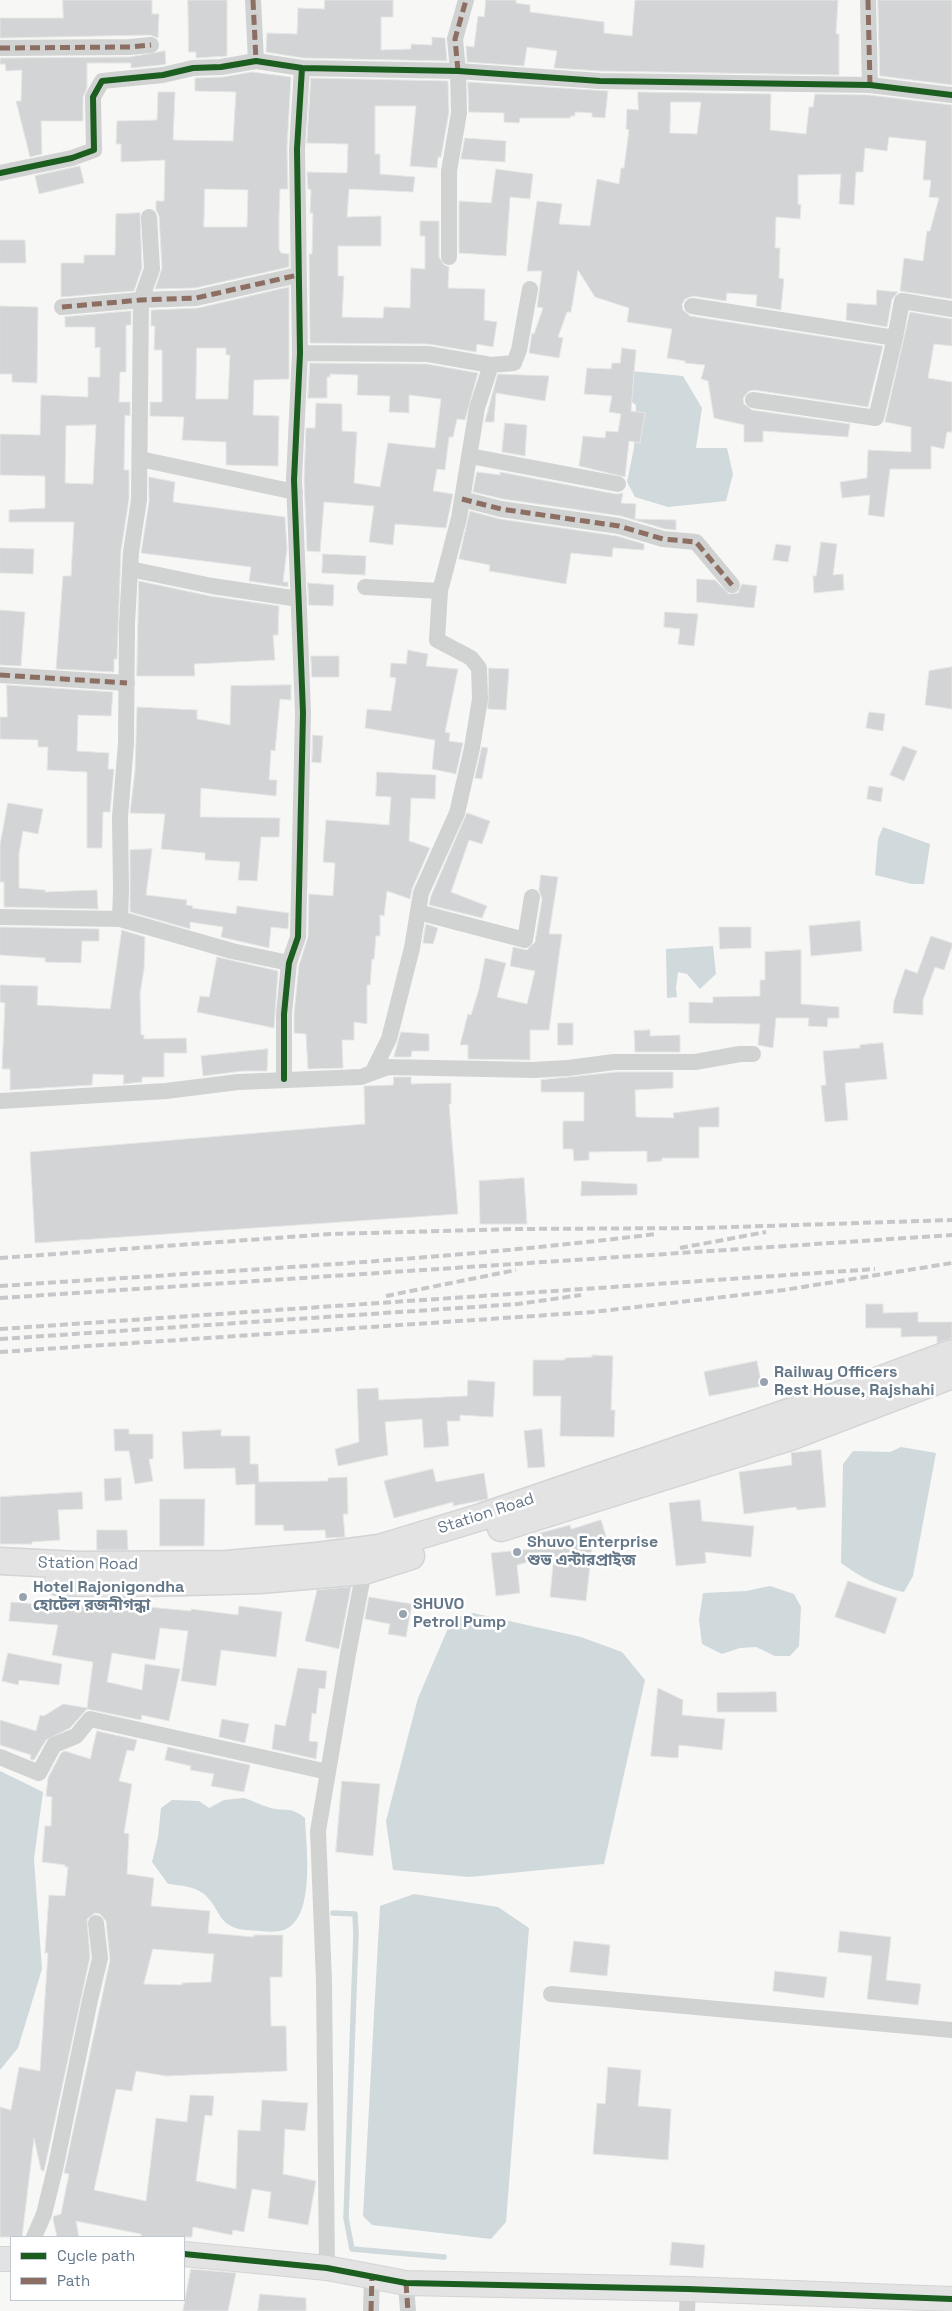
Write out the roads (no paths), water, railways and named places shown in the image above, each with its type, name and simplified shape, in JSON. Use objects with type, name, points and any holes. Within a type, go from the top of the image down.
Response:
[{"type":"main road","name":"Station Road","points":[[0,1561],[78,1566],[227,1564],[379,1548],[491,1513],[834,1397],[952,1353]]},
{"type":"main road","name":"Station Road","points":[[0,1579],[110,1584],[260,1580],[364,1571],[790,1437],[952,1375]]},
{"type":"street","points":[[253,0],[256,60]]},
{"type":"street","points":[[449,257],[449,171],[459,113],[455,39],[466,0]]},
{"type":"street","points":[[868,0],[870,85]]},
{"type":"street","points":[[0,48],[130,47],[151,45]]},
{"type":"street","points":[[0,173],[72,158],[94,150],[93,97],[102,81],[163,75],[193,68],[221,67],[256,60],[302,68],[458,71],[600,81],[870,85],[952,95]]},
{"type":"street","points":[[284,1079],[284,1014],[289,963],[298,937],[303,713],[295,492],[300,352],[297,149],[302,68]]},
{"type":"street","points":[[120,919],[120,817],[126,744],[127,623],[130,569],[139,500],[141,300],[152,268],[149,217]]},
{"type":"street","points":[[62,307],[141,300],[196,298],[298,275]]},
{"type":"street","points":[[300,352],[428,354],[491,366],[514,363],[519,350],[530,289]]},
{"type":"street","points":[[753,400],[876,418],[902,301],[952,309]]},
{"type":"street","points":[[692,306],[895,338]]},
{"type":"street","points":[[373,1071],[389,1039],[412,948],[421,892],[456,813],[472,748],[480,699],[479,668],[471,658],[436,640],[440,590],[462,499],[477,408],[491,366]]},
{"type":"street","points":[[470,456],[618,484]]},
{"type":"street","points":[[140,459],[295,492]]},
{"type":"street","points":[[462,499],[501,509],[619,526],[663,539],[696,542],[732,585]]},
{"type":"street","points":[[130,569],[212,586],[299,599]]},
{"type":"street","points":[[365,587],[440,590]]},
{"type":"street","points":[[0,675],[127,683]]},
{"type":"street","points":[[418,912],[525,940],[532,897]]},
{"type":"street","points":[[0,917],[120,919],[232,951],[289,963]]},
{"type":"street","points":[[0,1101],[166,1091],[238,1082],[361,1077],[388,1067],[533,1070],[623,1062],[695,1062],[740,1054],[753,1054]]},
{"type":"street","points":[[327,2268],[324,1980],[318,1831],[364,1571]]},
{"type":"street","points":[[0,1757],[38,1773],[54,1746],[76,1736],[90,1719],[328,1772]]},
{"type":"street","points":[[34,2236],[44,2214],[56,2165],[100,1958],[96,1923]]},
{"type":"street","points":[[552,1994],[952,2030]]},
{"type":"street","points":[[185,2254],[327,2268],[406,2283],[687,2300],[952,2299]]},
{"type":"street","points":[[371,2311],[372,2276]]},
{"type":"street","points":[[406,2283],[408,2311]]},
{"type":"waterway","points":[[333,1913],[355,1914],[356,1934],[346,2218],[352,2249],[444,2257]]},
{"type":"railway","points":[[0,1258],[330,1234],[515,1229],[703,1228],[952,1220]]},
{"type":"railway","points":[[680,1248],[766,1232]]},
{"type":"railway","points":[[0,1286],[410,1258],[656,1234]]},
{"type":"railway","points":[[0,1298],[952,1235]]},
{"type":"railway","points":[[0,1352],[593,1312],[784,1290],[952,1263]]},
{"type":"railway","points":[[0,1329],[875,1269]]},
{"type":"railway","points":[[386,1296],[516,1270]]},
{"type":"railway","points":[[0,1339],[518,1304],[581,1295]]},
{"type":"place","name":"Railway Officers Rest House, Rajshahi","points":[[764,1382]]},
{"type":"place","name":"Shuvo Enterprise শুভ এন্টারপ্রাইজ","points":[[517,1552]]},
{"type":"place","name":"Hotel Rajonigondha হোটেল রজনীগন্ধা","points":[[23,1597]]},
{"type":"place","name":"SHUVO Petrol Pump","points":[[403,1614]]}]
